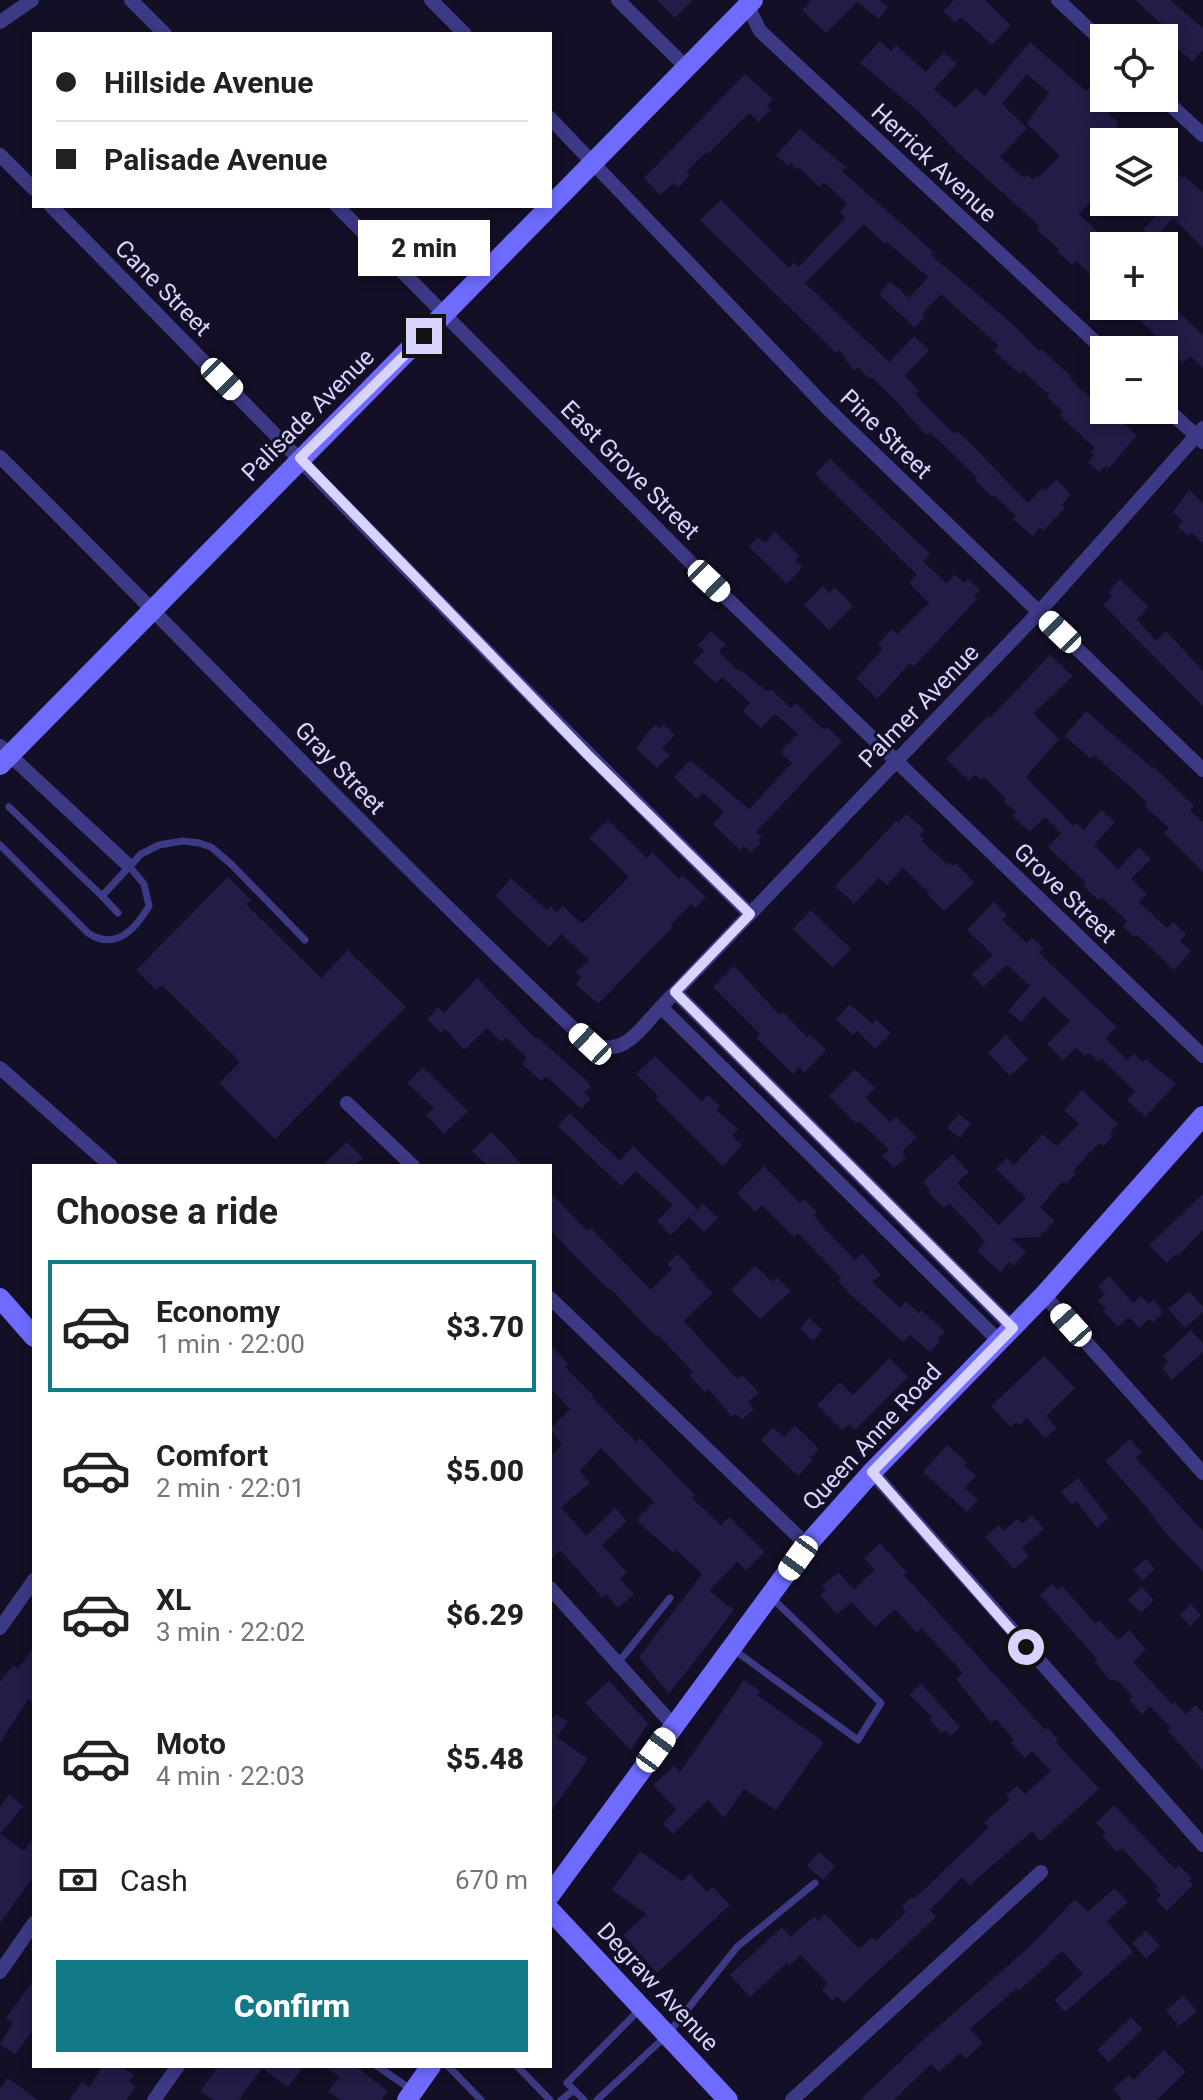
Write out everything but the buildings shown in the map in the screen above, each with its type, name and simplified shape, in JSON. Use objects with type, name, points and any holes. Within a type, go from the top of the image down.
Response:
[{"type":"street","points":[[0,22],[32,0]]},
{"type":"street","points":[[131,0],[163,32]]},
{"type":"street","points":[[431,0],[463,32]]},
{"type":"street","points":[[618,0],[687,68]]},
{"type":"street","points":[[1058,0],[1090,30]]},
{"type":"street","name":"Palisade Avenue","points":[[552,206],[749,2]]},
{"type":"street","name":"Herrick Avenue","points":[[749,2],[760,31],[1090,337]]},
{"type":"street","points":[[1178,112],[1203,135]]},
{"type":"street","name":"Pine Street","points":[[552,120],[828,409],[1203,770]]},
{"type":"street","points":[[0,155],[32,187]]},
{"type":"street","name":"Cane Street","points":[[53,208],[588,755],[750,914]]},
{"type":"street","name":"East Grove Street","points":[[339,208],[709,581],[896,761]]},
{"type":"street","name":"Palisade Avenue","points":[[3,755],[153,609],[550,208]]},
{"type":"street","points":[[1178,417],[1201,435]]},
{"type":"street","name":"Palmer Avenue","points":[[661,1007],[1039,612],[1201,435]]},
{"type":"street","name":"Gray Street","points":[[0,457],[467,929],[590,1044],[604,1049],[626,1043],[661,1007]]},
{"type":"street","points":[[3,755],[128,865]]},
{"type":"street","name":"Grove Street","points":[[896,761],[1203,1056]]},
{"type":"street","points":[[675,992],[894,1210],[1006,1334]]},
{"type":"street","points":[[661,1007],[880,1224],[1006,1334]]},
{"type":"street","points":[[0,1068],[109,1164]]},
{"type":"street","points":[[347,1103],[411,1164]]},
{"type":"street","name":"Queen Anne Road","points":[[552,1892],[807,1545],[872,1472],[1044,1295],[1203,1116]]},
{"type":"street","points":[[1044,1295],[1203,1473]]},
{"type":"street","points":[[552,1300],[807,1545]]},
{"type":"street","points":[[3,1309],[32,1335]]},
{"type":"street","points":[[872,1472],[1203,1845]]},
{"type":"street","points":[[0,1628],[32,1583]]},
{"type":"street","points":[[552,1590],[674,1726]]},
{"type":"street","points":[[792,2100],[1041,1872]]},
{"type":"street","name":"Degraw Avenue","points":[[552,1912],[728,2100]]},
{"type":"street","points":[[0,1972],[32,1926]]},
{"type":"street","points":[[154,2100],[177,2068]]},
{"type":"street","points":[[410,2095],[430,2068]]},
{"type":"lane","points":[[9,807],[118,913]]},
{"type":"lane","points":[[102,896],[128,865],[159,845],[183,841],[211,847],[305,940]]},
{"type":"lane","points":[[0,845],[88,933],[109,942],[122,939],[149,906],[144,884],[128,865]]},
{"type":"lane","points":[[774,1119],[789,1105]]},
{"type":"lane","points":[[880,1224],[894,1210]]},
{"type":"lane","points":[[731,1648],[858,1740],[881,1703],[770,1596]]},
{"type":"lane","points":[[618,1663],[670,1598]]},
{"type":"lane","points":[[597,2100],[667,2035],[737,1947],[815,1883]]},
{"type":"lane","points":[[584,2100],[567,2083],[642,2008]]},
{"type":"lane","points":[[379,2068],[410,2095]]},
{"type":"lane","points":[[450,2068],[481,2100]]},
{"type":"lane","points":[[519,2068],[550,2100]]},
{"type":"lane","points":[[561,2100],[574,2090]]},
{"type":"route","points":[[424,336],[300,458],[588,755],[750,914],[675,992],[1013,1328],[872,1472],[1026,1647]]}]
